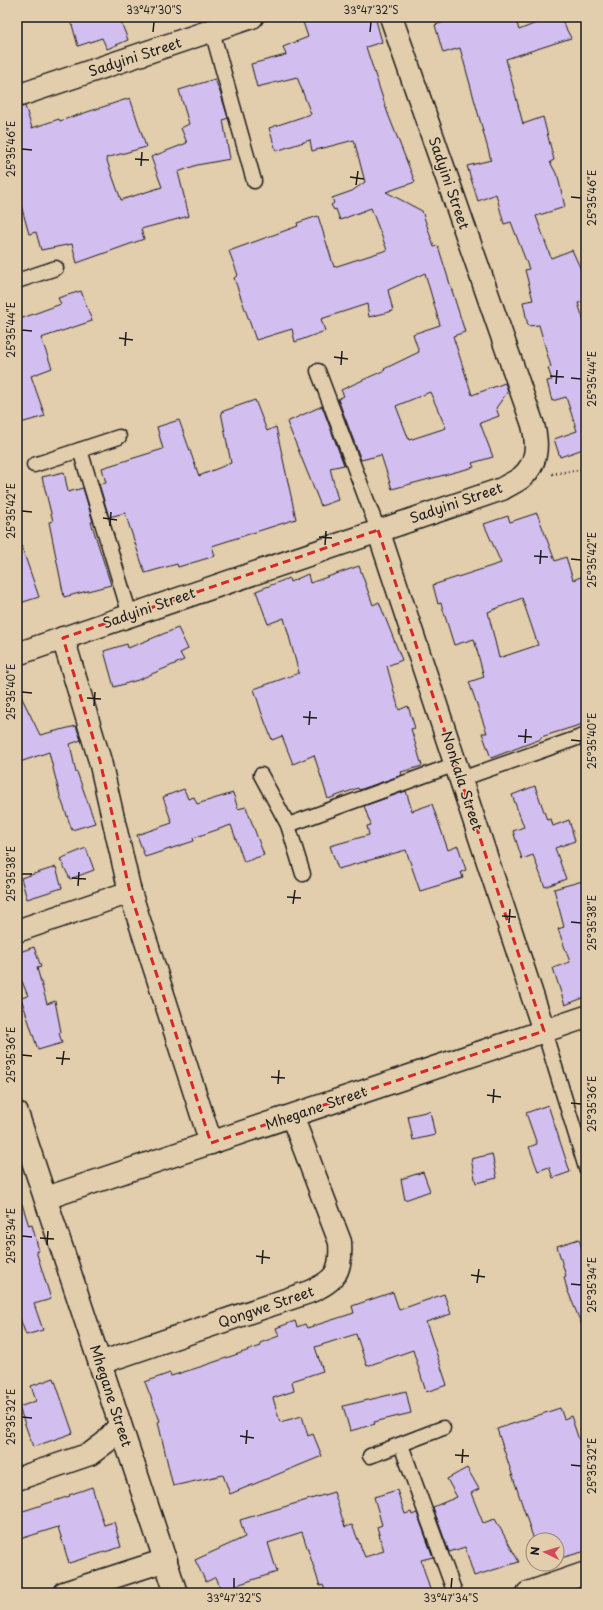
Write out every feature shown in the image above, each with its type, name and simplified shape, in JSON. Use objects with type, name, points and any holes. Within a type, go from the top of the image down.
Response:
[{"type":"street","name":"Sadyini Street","points":[[17,96],[210,24],[252,17]]},
{"type":"street","name":"Sadyini Street","points":[[17,654],[502,489],[522,477],[531,465],[536,452],[537,440],[531,418],[392,17]]},
{"type":"street","name":"Nonkala Street","points":[[378,530],[544,1031]]},
{"type":"street","points":[[63,638],[100,761],[130,892],[211,1143]]},
{"type":"street","points":[[17,931],[130,892]]},
{"type":"street","name":"Mhegane Street","points":[[46,1198],[586,1017]]},
{"type":"street","name":"Mhegane Street","points":[[17,1113],[176,1593]]},
{"type":"street","name":"Qongwe Street","points":[[100,1363],[309,1292],[326,1285],[336,1274],[341,1259],[340,1242],[292,1116]]},
{"type":"street","points":[[17,1479],[90,1454],[106,1442],[120,1425]]},
{"type":"street","points":[[64,1593],[166,1560]]},
{"type":"street","points":[[530,1593],[586,1573]]},
{"type":"lane","points":[[210,24],[254,181]]},
{"type":"lane","points":[[18,278],[56,268]]},
{"type":"lane","points":[[318,371],[378,530]]},
{"type":"lane","points":[[34,465],[119,437]]},
{"type":"lane","points":[[80,450],[130,615]]},
{"type":"lane","points":[[288,825],[459,771],[586,735]]},
{"type":"lane","points":[[260,775],[288,825],[303,874]]},
{"type":"lane","points":[[544,1031],[586,1168]]},
{"type":"lane","points":[[370,1456],[443,1428]]},
{"type":"lane","points":[[401,1445],[455,1593]]},
{"type":"highlighted area","points":[[378,530],[544,1031],[211,1143],[130,892],[100,761],[63,638]]},
{"type":"building","points":[[86,17],[119,17],[128,40],[107,49],[102,38],[78,46],[71,21]]},
{"type":"building","points":[[317,17],[375,17],[382,42],[366,47],[388,114],[415,182],[386,192],[422,211],[434,247],[438,246],[465,332],[453,336],[472,395],[505,383],[508,391],[496,408],[499,416],[480,423],[493,457],[472,463],[474,467],[392,489],[381,455],[361,460],[338,399],[344,396],[341,390],[385,370],[384,369],[419,352],[413,334],[440,325],[425,273],[388,290],[393,311],[369,317],[367,304],[321,319],[325,331],[295,342],[292,329],[256,340],[234,278],[238,275],[229,251],[298,226],[297,223],[318,216],[334,267],[387,250],[371,208],[340,220],[336,209],[334,210],[331,205],[334,203],[332,198],[352,191],[365,182],[354,140],[312,151],[310,140],[276,151],[269,128],[311,114],[297,77],[257,87],[251,64],[286,55],[283,47],[308,37],[303,22]],"holes":[[[430,392],[446,428],[409,440],[396,406]]]},
{"type":"building","points":[[442,17],[515,17],[519,30],[551,17],[560,17],[571,38],[506,59],[523,124],[543,117],[554,160],[550,162],[558,177],[565,207],[536,216],[551,258],[572,250],[584,276],[581,277],[586,292],[586,301],[578,303],[586,328],[586,448],[560,457],[554,439],[577,431],[566,397],[552,401],[547,381],[552,380],[548,368],[551,367],[539,325],[528,326],[523,302],[533,300],[525,270],[529,269],[511,222],[504,224],[496,194],[478,201],[467,166],[491,160],[460,48],[443,53],[435,25],[444,22]]},
{"type":"building","points":[[215,79],[228,118],[223,120],[230,159],[197,165],[178,172],[189,216],[141,229],[144,239],[77,263],[72,244],[41,250],[36,232],[29,234],[21,205],[17,207],[17,108],[25,106],[32,128],[59,119],[60,121],[130,98],[146,147],[106,158],[121,200],[162,187],[151,157],[187,143],[181,128],[189,124],[179,90]]},
{"type":"building","points":[[81,291],[92,321],[41,338],[52,368],[31,376],[45,416],[17,424],[17,320],[61,304],[58,298]]},
{"type":"building","points":[[255,400],[267,431],[276,427],[296,519],[212,546],[215,556],[178,567],[177,564],[145,573],[125,513],[109,517],[99,484],[106,483],[102,468],[163,449],[157,427],[179,420],[199,476],[231,463],[221,412]]},
{"type":"building","points":[[322,406],[344,465],[330,468],[338,500],[321,506],[287,422]]},
{"type":"building","points":[[64,472],[68,492],[83,488],[93,522],[91,522],[111,585],[64,597],[49,522],[53,521],[42,477]]},
{"type":"building","points":[[537,513],[555,561],[566,557],[573,580],[586,575],[586,723],[541,737],[541,739],[491,758],[482,733],[487,733],[469,682],[484,677],[474,639],[454,645],[441,603],[438,604],[433,585],[501,563],[484,524],[508,516],[510,522]],"holes":[[[522,598],[538,645],[499,658],[488,612]]]},
{"type":"building","points":[[20,542],[39,597],[17,604],[17,543]]},
{"type":"building","points":[[359,566],[373,605],[379,602],[402,660],[387,666],[399,710],[408,706],[415,728],[411,729],[422,766],[401,772],[402,775],[359,790],[358,788],[328,799],[314,755],[293,764],[282,736],[272,740],[262,714],[254,689],[299,673],[284,618],[268,624],[256,591],[289,578],[290,582],[308,574],[310,583]]},
{"type":"building","points":[[178,628],[188,649],[180,653],[184,660],[138,680],[114,687],[104,651],[127,644],[128,648]]},
{"type":"building","points":[[17,688],[40,735],[76,726],[81,740],[70,744],[76,773],[77,772],[95,823],[72,830],[60,796],[49,752],[17,763]]},
{"type":"building","points":[[535,786],[547,820],[551,819],[553,826],[569,820],[575,841],[555,848],[566,879],[545,887],[533,855],[522,859],[513,831],[524,827],[512,795]]},
{"type":"building","points":[[184,789],[188,799],[194,797],[197,804],[233,793],[238,809],[246,807],[264,855],[244,862],[231,825],[193,838],[194,841],[145,857],[137,835],[172,823],[163,797]]},
{"type":"building","points":[[406,791],[412,811],[432,804],[448,850],[458,846],[466,870],[461,872],[463,878],[420,891],[406,850],[338,869],[330,846],[369,835],[367,826],[371,825],[364,806]]},
{"type":"building","points":[[86,848],[94,870],[70,879],[60,859]]},
{"type":"building","points":[[56,867],[62,888],[27,899],[21,878]]},
{"type":"building","points":[[586,880],[586,1000],[583,998],[565,1005],[553,968],[570,962],[558,929],[564,927],[554,889]]},
{"type":"building","points":[[34,947],[41,967],[37,968],[47,1004],[55,1001],[61,1032],[59,1033],[62,1043],[38,1050],[21,998],[28,996],[17,969],[17,953]]},
{"type":"building","points":[[548,1105],[570,1172],[553,1178],[549,1167],[538,1171],[529,1147],[537,1144],[526,1113]]},
{"type":"building","points":[[430,1111],[435,1135],[413,1140],[408,1116]]},
{"type":"building","points":[[492,1154],[497,1178],[476,1183],[471,1159]]},
{"type":"building","points":[[423,1172],[430,1191],[405,1200],[401,1179]]},
{"type":"building","points":[[22,1204],[29,1226],[32,1225],[39,1251],[36,1251],[51,1299],[34,1304],[43,1330],[26,1335],[17,1310],[17,1205]]},
{"type":"building","points":[[579,1239],[586,1261],[585,1333],[567,1289],[564,1277],[566,1276],[557,1246]]},
{"type":"building","points":[[393,1292],[399,1310],[444,1294],[451,1314],[426,1322],[447,1385],[426,1392],[413,1350],[367,1366],[356,1334],[315,1347],[323,1371],[292,1381],[294,1391],[273,1398],[280,1422],[302,1416],[308,1436],[313,1434],[322,1456],[230,1494],[223,1475],[173,1486],[158,1422],[160,1421],[145,1382],[170,1373],[171,1376],[261,1346],[260,1343],[279,1336],[276,1328],[295,1321],[297,1327],[305,1324],[307,1328],[354,1313],[352,1306]]},
{"type":"building","points":[[54,1378],[73,1433],[33,1447],[19,1407],[36,1401],[31,1386]]},
{"type":"building","points":[[406,1391],[411,1413],[374,1422],[375,1424],[350,1431],[343,1406]]},
{"type":"building","points":[[560,1408],[564,1419],[571,1416],[579,1440],[586,1437],[586,1551],[565,1557],[565,1532],[531,1532],[497,1429]]},
{"type":"building","points":[[467,1468],[479,1489],[471,1493],[483,1523],[495,1519],[519,1562],[474,1576],[465,1547],[449,1552],[433,1507],[457,1497],[447,1479]]},
{"type":"building","points":[[92,1487],[104,1525],[114,1522],[121,1547],[69,1563],[58,1527],[17,1540],[17,1513],[70,1496],[69,1495]]},
{"type":"building","points":[[397,1490],[405,1514],[411,1512],[412,1515],[417,1513],[433,1557],[421,1560],[431,1593],[326,1593],[323,1585],[320,1586],[302,1532],[268,1543],[277,1572],[221,1590],[216,1577],[206,1582],[195,1560],[245,1537],[240,1520],[334,1492],[345,1527],[352,1525],[365,1557],[384,1551],[377,1527],[382,1525],[374,1497]]}]
